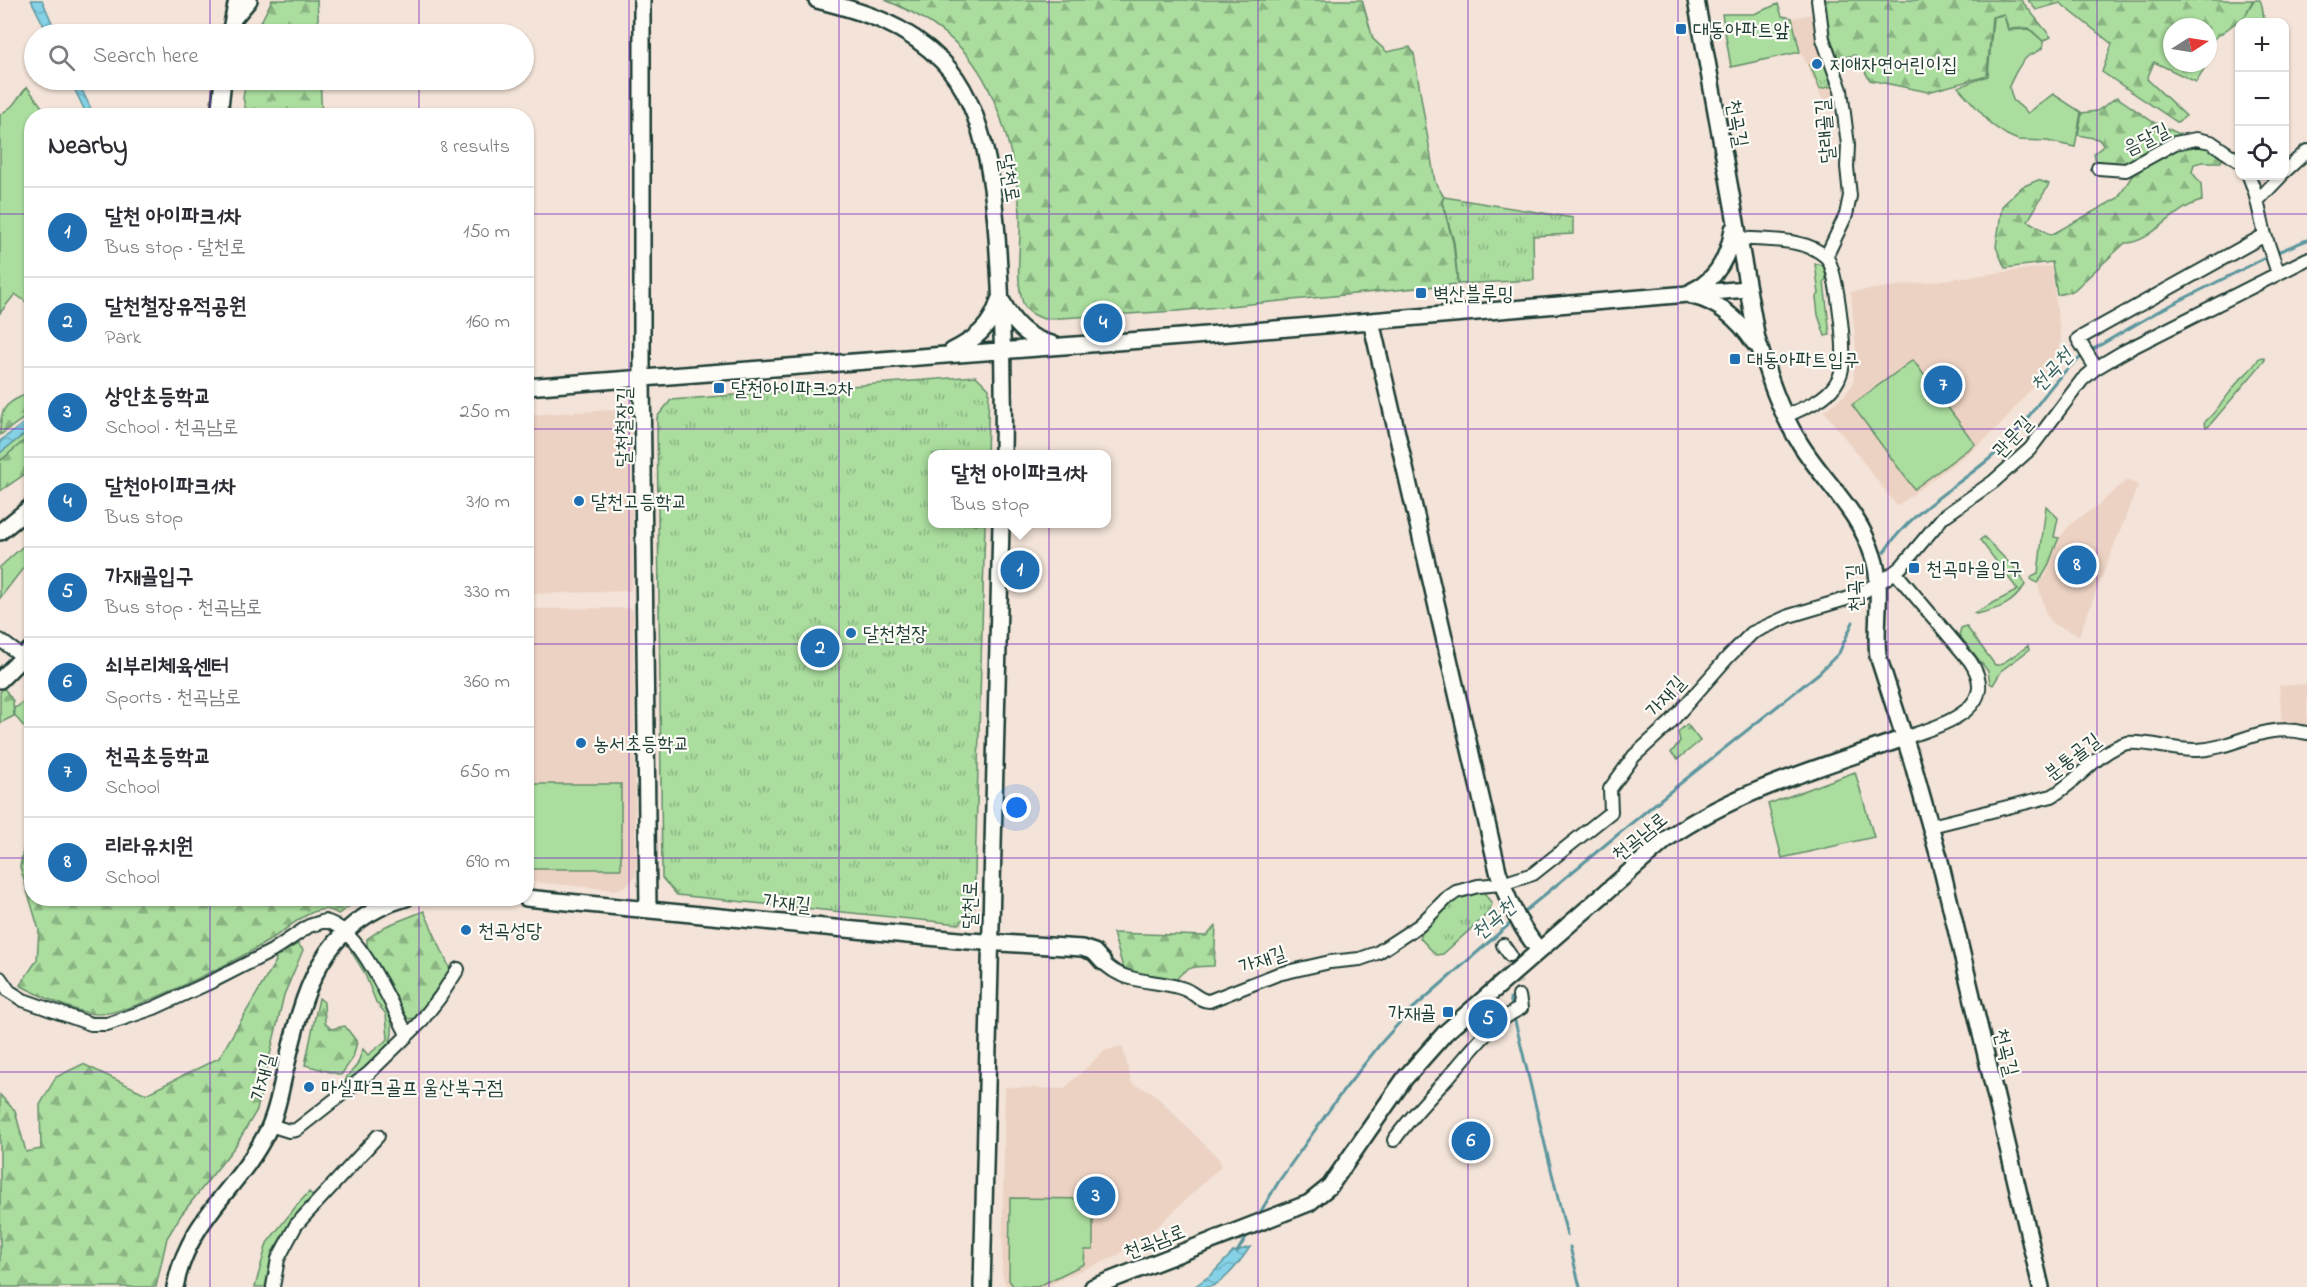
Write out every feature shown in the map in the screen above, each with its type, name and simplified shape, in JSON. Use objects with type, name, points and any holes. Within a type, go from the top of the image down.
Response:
[{"type":"street","points":[[232,24],[237,0]]},
{"type":"street","points":[[233,19],[249,0]]},
{"type":"street","points":[[534,386],[642,378],[642,0]]},
{"type":"street","name":"달천로","points":[[817,0],[863,12],[900,28],[930,49],[963,88],[976,120],[994,197],[1003,350],[1003,450]]},
{"type":"street","name":"천곡길","points":[[1696,0],[1747,289],[1762,358],[1801,446],[1857,519],[1874,558],[1878,584],[1878,656],[1931,826],[2041,1287]]},
{"type":"street","name":"달래골길","points":[[1818,0],[1823,39],[1840,90],[1848,145],[1847,167],[1850,196],[1846,215],[1826,257]]},
{"type":"street","points":[[220,108],[222,90]]},
{"type":"street","name":"음달길","points":[[2098,168],[2126,170],[2175,143],[2196,139],[2211,142],[2235,159]]},
{"type":"street","points":[[2289,168],[2307,151]]},
{"type":"street","points":[[2250,180],[2277,269]]},
{"type":"street","points":[[2258,200],[2277,180]]},
{"type":"street","points":[[1683,294],[1703,285],[1717,270],[1728,251],[1734,217]]},
{"type":"street","points":[[1738,238],[1809,246],[1826,257],[1834,272],[1843,359],[1841,372],[1831,391],[1786,416]]},
{"type":"street","points":[[2095,366],[2078,339],[2266,238]]},
{"type":"street","name":"관문길","points":[[1878,584],[1895,572],[1943,518],[1993,482],[2030,449],[2095,366],[2277,269],[2307,259]]},
{"type":"street","name":"달천철장길","points":[[648,909],[642,378],[1065,346],[1747,289]]},
{"type":"street","points":[[1683,294],[1706,301],[1728,314],[1747,332],[1762,358]]},
{"type":"street","points":[[1000,295],[1010,316],[1023,330],[1038,339],[1065,346]]},
{"type":"street","points":[[938,355],[958,348],[981,332],[994,315],[1000,295]]},
{"type":"street","points":[[1371,321],[1502,884],[1525,932],[1539,950]]},
{"type":"street","points":[[0,532],[24,512]]},
{"type":"street","name":"달천로","points":[[982,1287],[1001,528]]},
{"type":"street","name":"천곡남로","points":[[1093,1287],[1309,1203],[1330,1186],[1390,1099],[1420,1060],[1445,1033],[1649,853],[1694,820],[1742,796],[1959,717],[1973,702],[1979,689],[1976,670],[1895,572]]},
{"type":"street","name":"가재길","points":[[534,899],[989,942],[1082,948],[1094,952],[1122,977],[1174,986],[1188,990],[1202,1000],[1209,1001],[1257,981],[1298,969],[1368,957],[1420,926],[1456,892],[1478,886],[1502,884],[1533,874],[1609,814],[1612,810],[1610,789],[1634,756],[1669,724],[1752,633],[1789,616],[1847,600],[1878,584]]},
{"type":"street","points":[[0,640],[24,652]]},
{"type":"street","points":[[0,680],[24,656]]},
{"type":"street","name":"분통골길","points":[[1931,826],[2052,796],[2065,788],[2090,765],[2116,747],[2127,743],[2200,750],[2279,729],[2293,729],[2307,733]]},
{"type":"street","name":"가재길","points":[[175,1287],[192,1236],[255,1152],[270,1125],[309,985],[322,959],[345,932],[368,915],[388,906]]},
{"type":"street","points":[[0,978],[9,991],[23,1000],[91,1024],[107,1024],[145,1011],[213,981],[265,955],[315,924],[330,922],[345,932],[366,959],[407,1034]]},
{"type":"street","points":[[270,1125],[292,1131],[299,1129],[369,1073],[431,1010],[458,969]]},
{"type":"street","points":[[1394,1140],[1407,1122],[1484,1035],[1500,1020],[1521,1008],[1519,996]]},
{"type":"street","points":[[273,1287],[278,1259],[296,1225],[378,1136]]},
{"type":"shaded area","name":"지애자연어린이집","points":[[1813,14],[1818,41],[1833,75],[1837,102],[1825,105],[1801,52],[1793,18]]},
{"type":"shaded area","points":[[2051,266],[2061,340],[2055,359],[2005,420],[1980,444],[1897,506],[1824,411],[1845,395],[1853,384],[1856,349],[1851,292]]},
{"type":"shaded area","name":"달천고등학교","points":[[615,410],[626,418],[630,426],[633,576],[630,591],[534,594],[534,415]]},
{"type":"shaded area","points":[[2127,480],[2138,485],[2079,635],[2053,624],[2046,614],[2038,584],[2047,574],[2051,555],[2059,538],[2072,523],[2097,506]]},
{"type":"shaded area","name":"농서초등학교","points":[[630,608],[633,611],[636,875],[628,885],[615,890],[534,882],[534,609]]},
{"type":"shaded area","points":[[2307,684],[2307,729],[2282,724],[2279,686]]},
{"type":"shaded area","points":[[1122,1046],[1132,1084],[1152,1092],[1219,1159],[1221,1166],[1158,1226],[1115,1257],[1069,1275],[1046,1287],[1007,1287],[1002,1274],[1005,1087],[1064,1089],[1104,1051]]},
{"type":"green space","points":[[272,0],[317,0],[318,24],[260,24]]},
{"type":"green space","points":[[885,0],[1362,0],[1373,39],[1387,52],[1410,47],[1414,54],[1435,182],[1444,197],[1442,202],[1453,242],[1458,284],[1177,311],[1044,319],[1035,315],[1024,306],[1020,293],[1020,212],[1015,172],[1004,130],[989,90],[968,56],[950,38],[919,16]]},
{"type":"green space","points":[[1824,0],[2021,0],[2051,37],[2043,41],[2029,28],[2008,29],[2004,14],[1992,17],[1987,76],[1928,92],[1870,80],[1855,55],[1838,58],[1826,22]]},
{"type":"green space","points":[[2028,0],[2253,0],[2245,16],[2235,18],[2235,23],[2217,36],[2217,18],[2163,18],[2163,66],[2154,62],[2147,79],[2186,116],[2177,122],[2102,72],[2112,44],[2060,3],[2036,10]]},
{"type":"green space","points":[[2254,0],[2260,0],[2264,18],[2243,18]]},
{"type":"green space","points":[[1778,4],[1782,16],[1792,18],[1800,52],[1731,67],[1722,14],[1754,14]]},
{"type":"green space","points":[[2004,15],[2008,30],[2029,29],[2043,41],[2043,47],[2027,57],[2021,64],[2009,86],[2013,100],[2028,113],[2053,94],[2081,112],[2075,147],[2047,141],[2018,140],[2007,135],[1992,125],[1958,87],[1988,76],[1993,17]]},
{"type":"green space","points":[[1825,62],[1833,86],[1820,89],[1810,65]]},
{"type":"green space","points":[[2175,72],[2202,72],[2196,82]]},
{"type":"green space","points":[[25,90],[29,90],[43,108],[24,108],[24,301],[15,294],[0,313],[0,115],[12,106]]},
{"type":"green space","points":[[244,90],[321,90],[322,108],[245,108]]},
{"type":"green space","points":[[2117,97],[2153,122],[2182,135],[2183,138],[2124,167],[2096,161],[2094,154],[2104,145],[2098,139],[2078,135],[2082,113],[2097,111]]},
{"type":"green space","points":[[2196,142],[2225,154],[2221,162],[2194,164],[2192,172],[2201,184],[2202,201],[2182,210],[2144,237],[2125,243],[2073,291],[2057,295],[2052,262],[2005,268],[1996,247],[2002,206],[2022,187],[2038,180],[2049,184],[2028,221],[2051,235],[2118,198],[2137,168],[2176,146]]},
{"type":"green space","points":[[1444,197],[1573,218],[1573,234],[1533,236],[1534,280],[1458,284],[1454,242],[1442,202]]},
{"type":"green space","points":[[1815,264],[1824,265],[1827,276],[1824,282],[1830,335],[1825,336],[1818,315],[1816,297],[1819,294]]},
{"type":"green space","points":[[2263,357],[2265,360],[2206,427],[2204,423],[2259,358]]},
{"type":"green space","points":[[1913,360],[1975,444],[1914,489],[1852,405]]},
{"type":"green space","points":[[976,376],[989,389],[987,450],[928,450],[928,528],[985,528],[974,908],[959,924],[677,895],[662,878],[657,417],[671,400]]},
{"type":"green space","points":[[24,395],[24,418],[0,435],[3,411]]},
{"type":"green space","points":[[24,434],[24,441],[0,461],[0,453]]},
{"type":"green space","points":[[24,441],[24,475],[0,491],[0,461]]},
{"type":"green space","points":[[2046,506],[2058,518],[2054,537],[2059,538],[2047,568],[2037,583],[2031,579],[2038,573]]},
{"type":"green space","points":[[1984,537],[2021,575],[2025,585],[2010,602],[1976,614],[1974,613],[2018,590],[1980,540]]},
{"type":"green space","points":[[24,545],[24,567],[0,598],[0,567]]},
{"type":"green space","points":[[1966,626],[1995,665],[2000,665],[2028,646],[2029,650],[2002,670],[1993,685],[1990,683],[1988,671],[1959,635],[1961,628]]},
{"type":"green space","points":[[4,688],[13,701],[14,716],[0,723],[0,692]]},
{"type":"green space","points":[[24,699],[24,727],[15,716],[14,708]]},
{"type":"green space","points":[[1687,724],[1700,741],[1678,759],[1671,753],[1680,741],[1678,732]]},
{"type":"green space","points":[[1855,772],[1874,837],[1782,858],[1768,804]]},
{"type":"green space","points":[[534,784],[621,784],[621,869],[534,869]]},
{"type":"green space","points":[[24,846],[24,880],[20,867]]},
{"type":"green space","points":[[1481,888],[1492,904],[1486,915],[1443,954],[1436,955],[1420,938],[1423,932],[1455,899]]},
{"type":"green space","points":[[32,906],[350,906],[338,914],[325,909],[310,913],[255,949],[184,985],[134,1006],[97,1014],[69,1007],[20,985],[37,960],[39,930]]},
{"type":"green space","points":[[424,911],[450,969],[417,1018],[408,1019],[367,946],[367,939],[386,926]]},
{"type":"green space","points":[[1216,926],[1214,966],[1187,970],[1176,981],[1124,971],[1113,933],[1206,936]]},
{"type":"green space","points":[[298,944],[303,950],[284,995],[257,1110],[236,1145],[181,1215],[167,1238],[156,1287],[2,1287],[0,1279],[0,1095],[15,1111],[26,1152],[41,1149],[40,1105],[56,1077],[83,1064],[146,1094],[219,1058],[276,961],[275,956]]},
{"type":"green space","points":[[354,950],[388,1008],[392,1033],[389,1043],[380,1055],[346,1086],[344,1084],[347,1077],[357,1065],[363,1049],[368,1055],[388,1039],[386,1014],[376,1002],[364,972],[351,951]]},
{"type":"green space","points":[[319,998],[324,1002],[325,1023],[331,1029],[345,1026],[357,1042],[353,1058],[341,1075],[305,1065]]},
{"type":"green space","points":[[309,1192],[313,1196],[294,1218],[272,1252],[265,1287],[255,1287],[267,1243]]},
{"type":"green space","points":[[1010,1198],[1093,1199],[1093,1250],[1085,1250],[1084,1264],[1037,1287],[1013,1286],[1009,1280]]},
{"type":"water","points":[[31,0],[42,0],[53,24],[43,24]]},
{"type":"water","points":[[75,90],[82,90],[91,108],[84,108]]},
{"type":"water","points":[[24,423],[24,434],[0,453],[0,441]]},
{"type":"water","points":[[1250,1247],[1232,1271],[1220,1282],[1208,1287],[1194,1287],[1212,1274],[1233,1252]]},
{"type":"waterway","name":"천곡천","points":[[2275,253],[2307,240]]},
{"type":"waterway","name":"천곡천","points":[[2090,351],[2159,311],[2269,256]]},
{"type":"waterway","name":"천곡천","points":[[1884,552],[1908,523],[1995,454],[2018,430],[2059,377],[2084,355]]},
{"type":"waterway","name":"천곡천","points":[[1520,915],[1819,673],[1839,653],[1853,622]]},
{"type":"waterway","name":"천곡천","points":[[1258,1216],[1279,1181],[1337,1099],[1381,1043],[1409,1012],[1513,921]]},
{"type":"waterway","points":[[1510,998],[1512,1006]]},
{"type":"waterway","points":[[1514,1017],[1567,1235]]},
{"type":"waterway","name":"천곡천","points":[[1237,1252],[1249,1232]]},
{"type":"waterway","points":[[1570,1247],[1580,1287]]},
{"type":"tunnel","points":[[1510,955],[1519,996]]},
{"type":"place","name":"대동아파트앞","points":[[1681,29]]},
{"type":"place","name":"지애자연어린이집","points":[[1817,64]]},
{"type":"place","name":"벽산블루밍","points":[[1421,293]]},
{"type":"place","name":"달천아이파크1차","points":[[1103,323]]},
{"type":"place","name":"대동아파트입구","points":[[1735,359]]},
{"type":"place","name":"천곡초등학교","points":[[1943,385]]},
{"type":"place","name":"달천아이파크2차","points":[[719,388]]},
{"type":"place","name":"달천고등학교","points":[[579,501]]},
{"type":"place","name":"리라유치원","points":[[2077,565]]},
{"type":"place","name":"천곡마을입구","points":[[1914,568]]},
{"type":"place","name":"달천 아이파크1차","points":[[1020,570]]},
{"type":"place","name":"달천철장","points":[[851,633]]},
{"type":"place","name":"달천철장유적공원","points":[[820,648]]},
{"type":"place","name":"농서초등학교","points":[[581,743]]},
{"type":"place","name":"천곡성당","points":[[466,930]]},
{"type":"place","name":"가재골","points":[[1448,1012]]},
{"type":"place","name":"가재골입구","points":[[1488,1019]]},
{"type":"place","name":"마실파크골프 울산북구점","points":[[309,1087]]},
{"type":"place","name":"쇠부리체육센터","points":[[1471,1141]]},
{"type":"place","name":"상안초등학교","points":[[1096,1196]]}]
